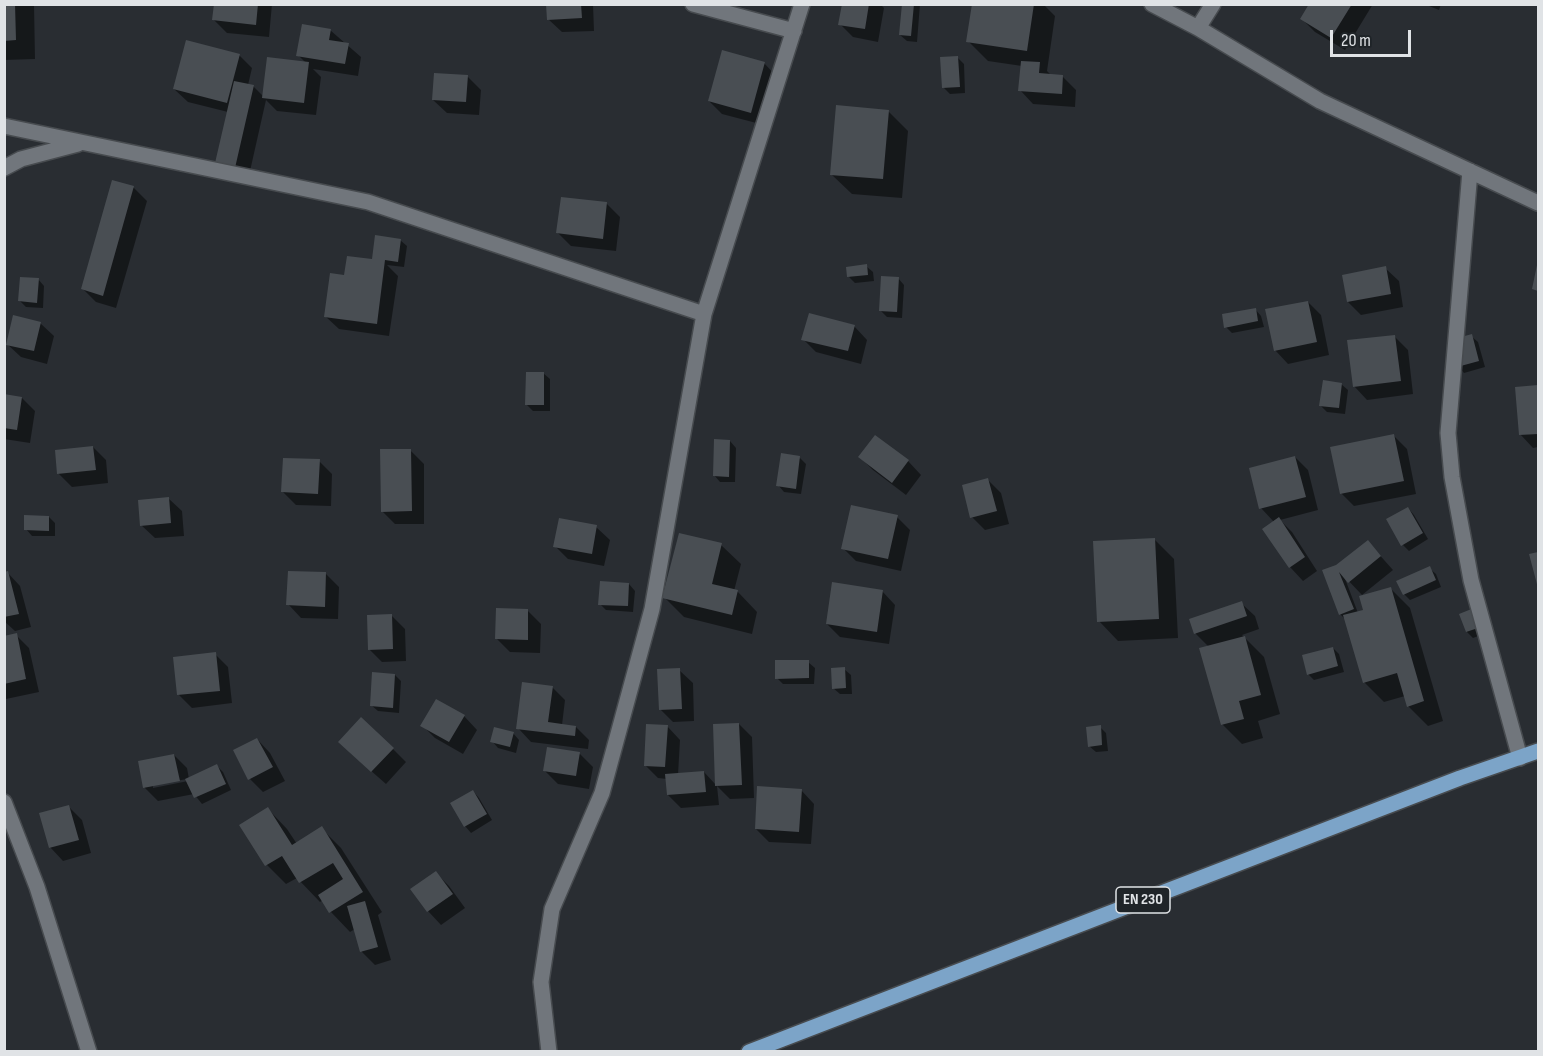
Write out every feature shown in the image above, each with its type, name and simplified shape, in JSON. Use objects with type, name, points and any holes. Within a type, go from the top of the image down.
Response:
[{"type":"main road","name":"EN 230","points":[[749,1052],[1460,778],[1539,751]]},
{"type":"street","points":[[693,4],[794,31]]},
{"type":"street","points":[[549,1052],[541,982],[552,909],[602,792],[652,609],[704,314],[802,4]]},
{"type":"street","points":[[1152,4],[1198,28],[1320,101],[1539,203]]},
{"type":"street","points":[[1198,28],[1213,4]]},
{"type":"street","points":[[4,126],[368,202],[704,314]]},
{"type":"street","points":[[4,168],[21,159],[83,142]]},
{"type":"street","points":[[1470,171],[1448,433],[1452,477],[1471,580],[1520,758]]},
{"type":"street","points":[[5,805],[37,887],[88,1052]]},
{"type":"building","points":[[4,4],[15,4],[16,40],[4,41]]},
{"type":"building","points":[[214,4],[258,4],[256,25],[212,20]]},
{"type":"building","points":[[546,4],[581,4],[582,18],[547,20]]},
{"type":"building","points":[[842,4],[869,4],[865,29],[838,25]]},
{"type":"building","points":[[902,4],[914,4],[911,36],[899,35]]},
{"type":"building","points":[[972,4],[1034,4],[1027,51],[966,42]]},
{"type":"building","points":[[1309,4],[1352,4],[1331,38],[1300,19]]},
{"type":"building","points":[[302,24],[331,29],[329,40],[349,43],[345,64],[296,56]]},
{"type":"building","points":[[186,40],[240,54],[227,103],[173,89]]},
{"type":"building","points":[[722,50],[765,62],[751,113],[708,101]]},
{"type":"building","points":[[958,56],[960,87],[942,88],[940,57]]},
{"type":"building","points":[[267,57],[309,62],[304,103],[262,98]]},
{"type":"building","points":[[1021,61],[1040,62],[1039,73],[1063,75],[1062,94],[1018,91]]},
{"type":"building","points":[[434,73],[468,75],[466,102],[432,100]]},
{"type":"building","points":[[234,81],[254,85],[235,168],[215,163]]},
{"type":"building","points":[[836,105],[889,110],[883,179],[830,175]]},
{"type":"building","points":[[112,180],[134,186],[103,296],[81,289]]},
{"type":"building","points":[[561,197],[607,202],[603,239],[556,233]]},
{"type":"building","points":[[375,235],[401,239],[398,262],[385,260],[377,324],[324,317],[330,273],[344,275],[347,256],[372,259]]},
{"type":"building","points":[[867,264],[868,275],[847,277],[846,267]]},
{"type":"building","points":[[1538,265],[1538,291],[1532,289]]},
{"type":"building","points":[[1386,266],[1391,294],[1347,302],[1342,275]]},
{"type":"building","points":[[881,276],[899,277],[897,312],[879,311]]},
{"type":"building","points":[[20,277],[39,278],[37,303],[18,301]]},
{"type":"building","points":[[1308,301],[1317,342],[1274,351],[1265,309]]},
{"type":"building","points":[[1256,308],[1258,321],[1224,328],[1222,314]]},
{"type":"building","points":[[809,313],[855,325],[848,351],[801,340]]},
{"type":"building","points":[[13,315],[41,322],[34,351],[6,345]]},
{"type":"building","points":[[1472,334],[1479,361],[1457,367],[1450,340]]},
{"type":"building","points":[[1395,335],[1401,381],[1353,387],[1347,340]]},
{"type":"building","points":[[526,372],[544,372],[544,405],[525,405]]},
{"type":"building","points":[[1323,380],[1342,383],[1339,408],[1319,406]]},
{"type":"building","points":[[1538,385],[1538,434],[1519,435],[1515,387]]},
{"type":"building","points":[[4,394],[22,397],[17,430],[4,428]]},
{"type":"building","points":[[1394,434],[1404,481],[1340,494],[1330,447]]},
{"type":"building","points":[[875,435],[909,460],[892,483],[858,457]]},
{"type":"building","points":[[714,439],[730,440],[729,477],[713,476]]},
{"type":"building","points":[[93,446],[96,470],[57,474],[55,450]]},
{"type":"building","points":[[380,449],[411,449],[412,511],[381,512]]},
{"type":"building","points":[[781,453],[800,456],[796,489],[776,486]]},
{"type":"building","points":[[1295,456],[1306,497],[1259,509],[1249,468]]},
{"type":"building","points":[[283,458],[320,459],[318,494],[281,492]]},
{"type":"building","points":[[988,478],[997,511],[970,518],[962,485]]},
{"type":"building","points":[[169,497],[171,523],[140,526],[138,500]]},
{"type":"building","points":[[851,505],[898,515],[888,559],[841,549]]},
{"type":"building","points":[[1408,507],[1423,533],[1401,546],[1386,519]]},
{"type":"building","points":[[24,515],[49,516],[49,531],[24,530]]},
{"type":"building","points":[[1279,517],[1305,557],[1289,568],[1262,529]]},
{"type":"building","points":[[559,518],[597,525],[592,554],[553,547]]},
{"type":"building","points":[[679,533],[722,543],[712,584],[738,590],[732,615],[662,598]]},
{"type":"building","points":[[1155,538],[1159,619],[1097,622],[1093,541]]},
{"type":"building","points":[[1368,540],[1381,556],[1348,583],[1339,572],[1354,609],[1339,615],[1322,570],[1336,565]]},
{"type":"building","points":[[1538,552],[1538,588],[1529,554]]},
{"type":"building","points":[[1430,566],[1436,580],[1403,595],[1396,581]]},
{"type":"building","points":[[8,571],[19,614],[4,617],[4,572]]},
{"type":"building","points":[[288,571],[326,572],[325,607],[286,605]]},
{"type":"building","points":[[600,581],[629,583],[628,606],[598,605]]},
{"type":"building","points":[[832,582],[883,590],[877,632],[826,624]]},
{"type":"building","points":[[1391,587],[1424,701],[1407,707],[1397,673],[1363,683],[1343,615],[1363,610],[1359,596]]},
{"type":"building","points":[[1242,601],[1247,616],[1194,634],[1189,619]]},
{"type":"building","points":[[496,608],[528,609],[528,640],[495,639]]},
{"type":"building","points":[[1474,608],[1481,627],[1466,632],[1459,614]]},
{"type":"building","points":[[392,614],[393,649],[368,650],[367,615]]},
{"type":"building","points":[[17,633],[26,679],[4,684],[4,636]]},
{"type":"building","points":[[1245,636],[1261,695],[1239,701],[1244,719],[1221,725],[1199,648]]},
{"type":"building","points":[[1333,647],[1338,666],[1307,675],[1302,655]]},
{"type":"building","points":[[216,652],[220,691],[177,695],[173,657]]},
{"type":"building","points":[[775,660],[809,660],[809,678],[775,679]]},
{"type":"building","points":[[845,667],[846,688],[832,689],[831,668]]},
{"type":"building","points":[[680,668],[682,709],[659,710],[657,669]]},
{"type":"building","points":[[372,672],[395,674],[393,708],[370,706]]},
{"type":"building","points":[[522,682],[553,686],[548,722],[576,726],[575,736],[516,729]]},
{"type":"building","points":[[436,699],[465,715],[449,742],[420,726]]},
{"type":"building","points":[[361,717],[394,748],[371,772],[338,742]]},
{"type":"building","points":[[739,723],[742,785],[715,786],[713,724]]},
{"type":"building","points":[[646,724],[668,725],[665,767],[644,766]]},
{"type":"building","points":[[1101,725],[1102,745],[1088,747],[1086,727]]},
{"type":"building","points":[[494,727],[514,732],[510,747],[490,742]]},
{"type":"building","points":[[257,738],[273,767],[248,780],[233,750]]},
{"type":"building","points":[[547,747],[580,752],[576,776],[543,771]]},
{"type":"building","points":[[174,754],[180,781],[143,788],[138,761]]},
{"type":"building","points":[[217,764],[226,784],[194,798],[185,779]]},
{"type":"building","points":[[704,771],[706,792],[667,795],[665,774]]},
{"type":"building","points":[[757,786],[802,789],[799,832],[755,829]]},
{"type":"building","points":[[473,790],[487,814],[464,827],[450,803]]},
{"type":"building","points":[[69,805],[79,840],[49,848],[39,813]]},
{"type":"building","points":[[268,807],[292,845],[322,826],[363,892],[329,913],[318,895],[343,879],[333,863],[299,883],[282,856],[265,866],[239,825]]},
{"type":"building","points":[[436,871],[453,894],[427,912],[410,889]]},
{"type":"building","points":[[365,901],[378,947],[360,952],[347,906]]}]
